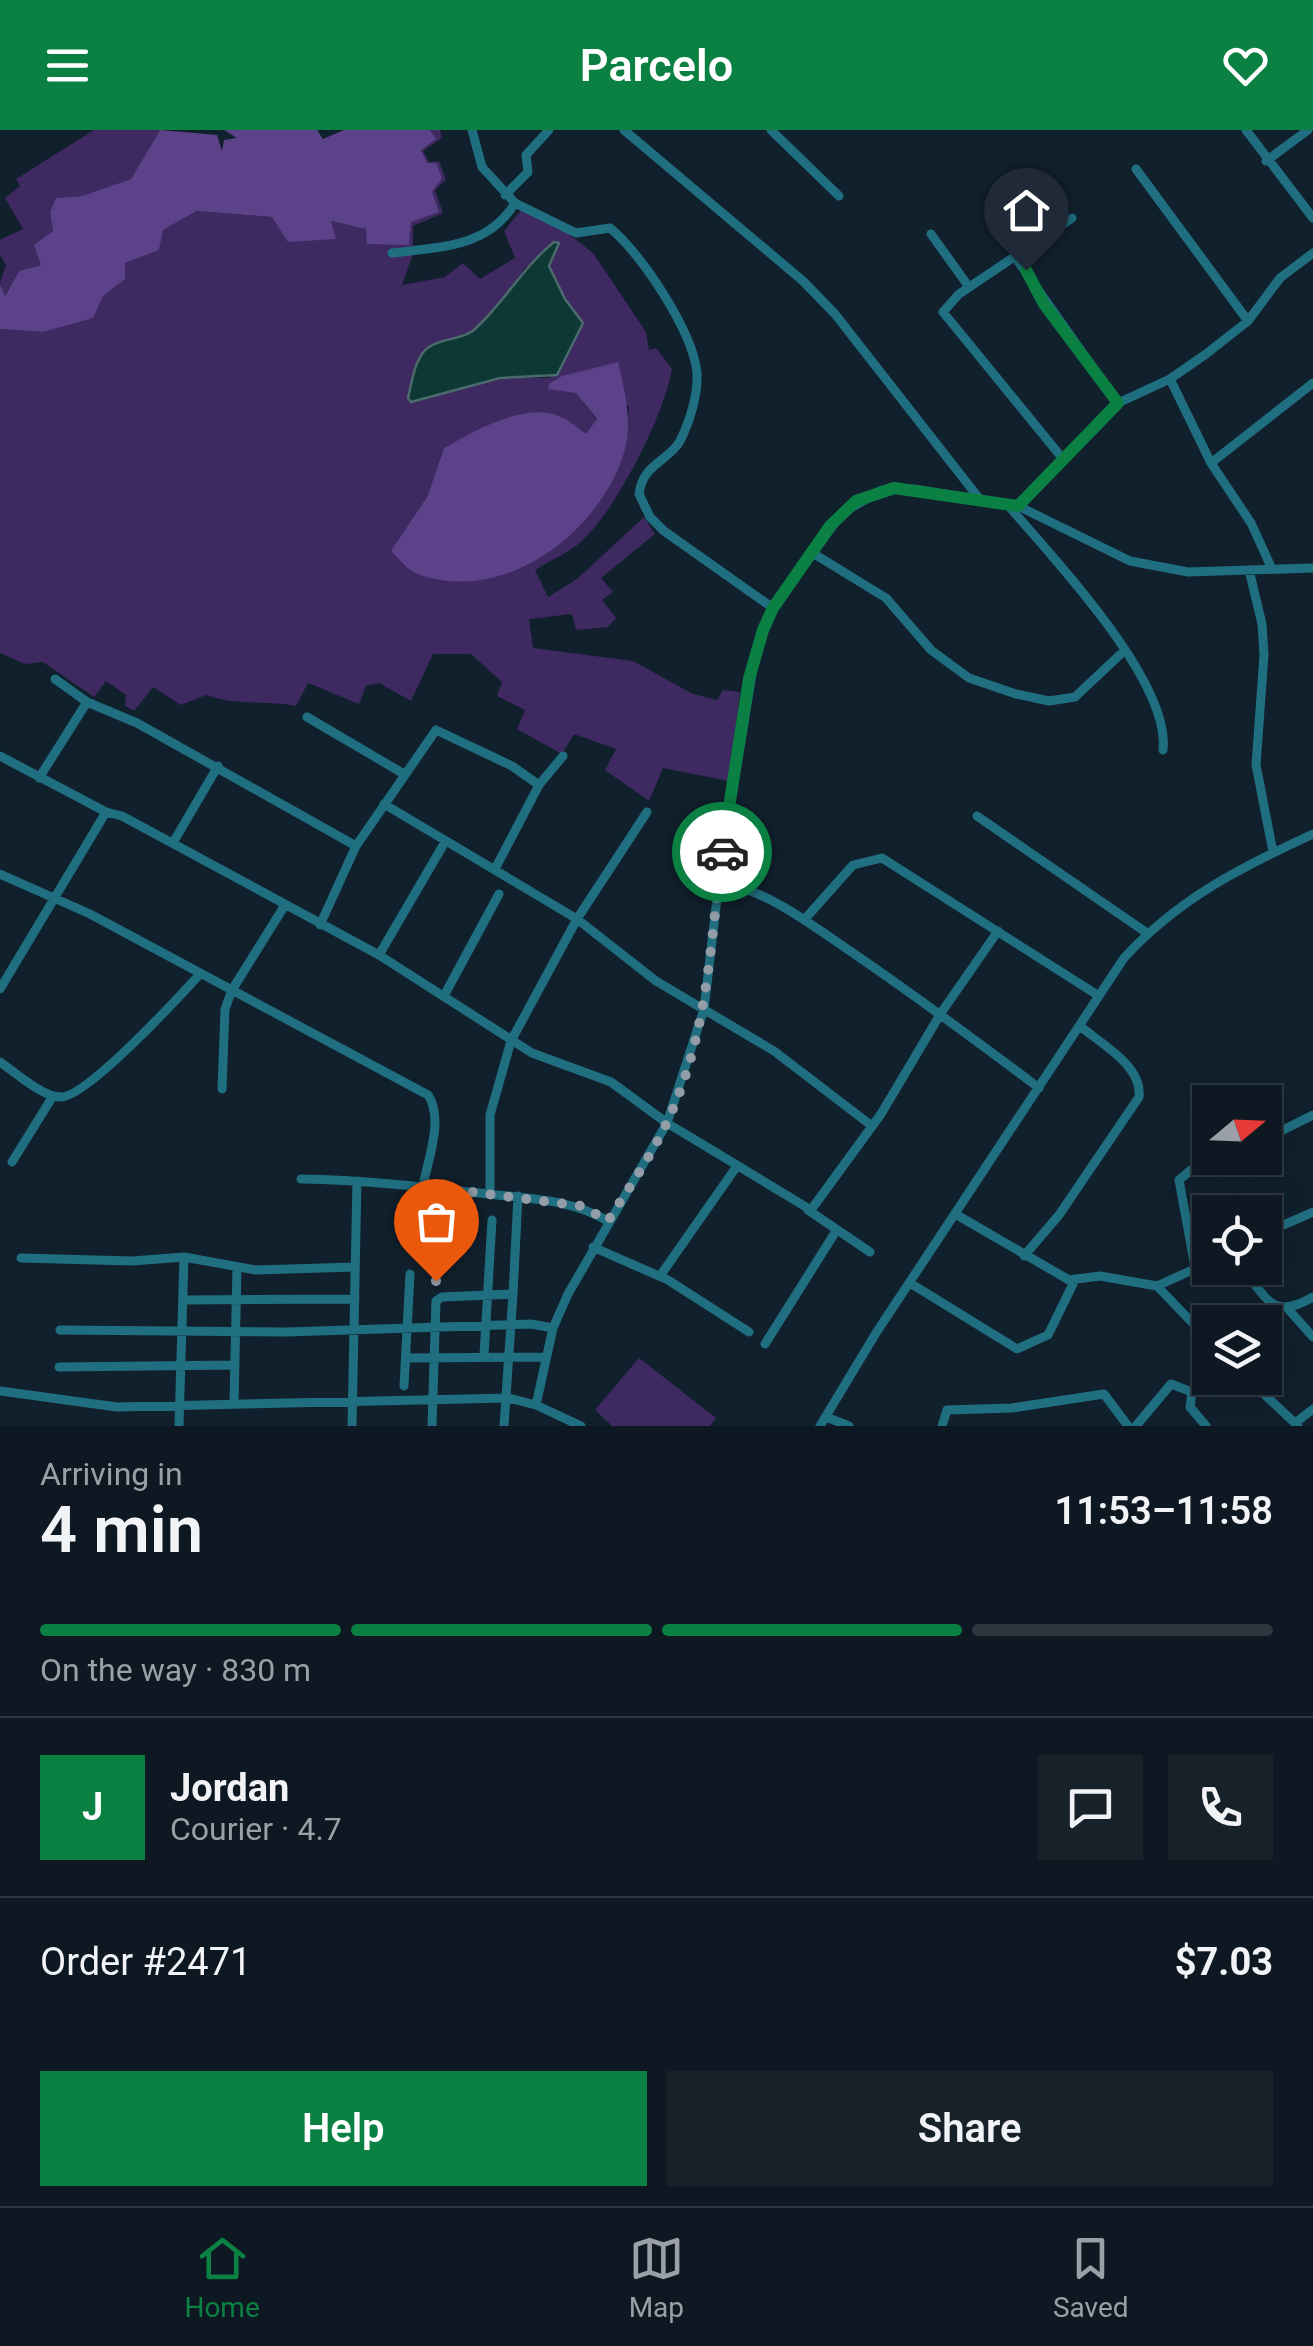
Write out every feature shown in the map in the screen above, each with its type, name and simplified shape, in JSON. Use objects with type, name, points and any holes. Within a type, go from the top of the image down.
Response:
[{"type":"street","points":[[472,130],[482,168],[505,195],[576,233],[610,228],[656,284],[689,345],[697,382],[680,440],[672,452],[654,463],[638,492],[652,520],[664,531],[773,608]]},
{"type":"street","points":[[505,195],[528,172],[526,156],[549,130]]},
{"type":"street","points":[[624,130],[803,281],[834,314],[979,498]]},
{"type":"street","points":[[635,140],[645,130]]},
{"type":"street","points":[[771,130],[839,196]]},
{"type":"street","points":[[1246,130],[1313,218]]},
{"type":"street","points":[[1266,160],[1308,130]]},
{"type":"street","points":[[1136,169],[1248,321]]},
{"type":"street","points":[[392,253],[482,237],[503,222],[515,203]]},
{"type":"street","points":[[1063,459],[944,318],[950,302],[1072,218]]},
{"type":"street","points":[[931,234],[970,287]]},
{"type":"street","points":[[1018,506],[1118,403],[1170,379],[1248,321],[1280,278],[1313,253]]},
{"type":"street","points":[[1015,257],[1118,403]]},
{"type":"street","points":[[1170,379],[1211,463],[1252,523],[1272,569]]},
{"type":"street","points":[[1211,463],[1313,384]]},
{"type":"street","points":[[536,1405],[553,1328],[593,1247],[667,1123],[704,1009],[749,679],[773,608],[842,513],[882,490],[979,498],[1018,506],[1130,561],[1188,572],[1313,568]]},
{"type":"street","points":[[1007,504],[1125,650],[1160,710],[1163,750]]},
{"type":"street","points":[[811,552],[886,598],[931,650],[970,678],[1016,694],[1049,701],[1075,697],[1125,650]]},
{"type":"street","points":[[1249,570],[1262,624],[1264,655],[1256,765],[1273,852]]},
{"type":"street","points":[[55,678],[87,702],[218,766],[356,846]]},
{"type":"street","points":[[38,778],[87,702]]},
{"type":"street","points":[[307,716],[404,774]]},
{"type":"street","points":[[320,924],[356,846],[439,730],[512,766],[539,785]]},
{"type":"street","points":[[0,756],[106,812],[139,822],[284,906],[379,954],[445,994],[510,1041],[612,1082],[667,1123],[870,1252]]},
{"type":"street","points":[[495,869],[539,785],[563,756]]},
{"type":"street","points":[[174,841],[218,766]]},
{"type":"street","points":[[384,804],[577,919],[656,981],[774,1051],[872,1126]]},
{"type":"street","points":[[0,989],[106,812]]},
{"type":"street","points":[[490,1194],[490,1115],[510,1041],[577,919],[648,812]]},
{"type":"street","points":[[976,816],[1147,933]]},
{"type":"street","points":[[849,1426],[823,1421],[1099,996],[1147,933],[1195,894],[1273,852],[1310,835],[1313,850]]},
{"type":"street","points":[[379,954],[446,842]]},
{"type":"street","points":[[804,920],[853,865],[882,858],[1099,996]]},
{"type":"street","points":[[0,874],[51,900],[90,914],[428,1095],[434,1107],[434,1130],[423,1186]]},
{"type":"street","points":[[719,881],[747,887],[804,920],[941,1013],[1039,1088]]},
{"type":"street","points":[[445,994],[499,894]]},
{"type":"street","points":[[222,1089],[223,1028],[232,990],[284,906]]},
{"type":"street","points":[[808,1210],[819,1205],[998,931]]},
{"type":"street","points":[[0,1062],[52,1096],[70,1095],[142,1036],[200,974]]},
{"type":"street","points":[[1024,1256],[1069,1201],[1138,1096],[1140,1085],[1131,1069],[1080,1026]]},
{"type":"street","points":[[12,1162],[52,1096]]},
{"type":"street","points":[[1282,1131],[1313,1115]]},
{"type":"street","points":[[660,1276],[737,1166]]},
{"type":"street","points":[[1192,1170],[1179,1180],[1192,1255]]},
{"type":"street","points":[[301,1180],[358,1181],[518,1196],[582,1206],[608,1221]]},
{"type":"street","points":[[352,1426],[358,1181]]},
{"type":"street","points":[[436,1281],[440,1188]]},
{"type":"street","points":[[504,1426],[518,1196]]},
{"type":"street","points":[[1282,1226],[1313,1212]]},
{"type":"street","points":[[957,1215],[1074,1282],[1100,1276],[1157,1286],[1192,1322]]},
{"type":"street","points":[[484,1355],[492,1220]]},
{"type":"street","points":[[765,1344],[836,1231]]},
{"type":"street","points":[[593,1247],[660,1276],[750,1332]]},
{"type":"street","points":[[21,1258],[132,1261],[184,1257],[237,1267],[355,1267]]},
{"type":"street","points":[[179,1426],[184,1257]]},
{"type":"street","points":[[234,1404],[237,1267]]},
{"type":"street","points":[[1157,1286],[1192,1268]]},
{"type":"street","points":[[404,1386],[410,1274]]},
{"type":"street","points":[[910,1283],[1017,1349],[1048,1335],[1074,1282]]},
{"type":"street","points":[[1256,1285],[1268,1300],[1289,1310],[1313,1337]]},
{"type":"street","points":[[432,1426],[438,1298],[513,1294]]},
{"type":"street","points":[[1289,1310],[1313,1297]]},
{"type":"street","points":[[183,1300],[355,1299]]},
{"type":"street","points":[[60,1330],[236,1332],[512,1324],[553,1328]]},
{"type":"street","points":[[406,1358],[510,1354],[546,1357]]},
{"type":"street","points":[[59,1367],[235,1365]]},
{"type":"street","points":[[1136,1426],[1171,1384],[1192,1392],[1190,1407],[1206,1426]]},
{"type":"street","points":[[0,1391],[117,1407],[508,1398],[536,1405],[580,1426]]},
{"type":"street","points":[[942,1426],[947,1410],[954,1408],[994,1409],[1104,1394],[1128,1426]]},
{"type":"street","points":[[1265,1395],[1296,1424],[1313,1409]]},
{"type":"shaded area","points":[[94,130],[160,130],[131,179],[82,196],[56,198],[50,212],[53,231],[41,265],[19,271],[4,297],[0,282],[6,265],[0,255],[0,240],[23,229],[5,198],[20,186],[16,179]]},
{"type":"shaded area","points":[[160,130],[217,135],[222,151],[224,140],[237,138],[224,130],[317,130],[323,139],[344,130],[430,130],[436,139],[421,150],[427,163],[436,163],[442,178],[432,192],[439,212],[411,222],[409,245],[367,244],[366,229],[331,221],[336,239],[288,242],[272,217],[197,211],[163,230],[159,250],[125,263],[125,279],[103,296],[93,318],[43,332],[0,329],[0,284],[5,296],[19,271],[41,265],[34,245],[53,231],[50,212],[56,198],[82,196],[131,179]]},
{"type":"shaded area","points":[[430,130],[440,130],[442,138],[423,151],[429,162],[439,161],[446,180],[435,190],[443,213],[413,226],[413,254],[402,285],[445,277],[463,263],[480,279],[515,258],[504,231],[522,209],[553,222],[593,253],[646,332],[649,350],[656,348],[672,369],[649,435],[610,507],[582,541],[535,570],[548,597],[577,579],[644,517],[655,534],[601,578],[613,592],[602,600],[616,618],[608,627],[576,630],[572,614],[529,619],[533,648],[633,661],[693,694],[717,700],[723,690],[740,692],[729,781],[663,768],[649,801],[605,770],[616,749],[574,734],[562,754],[517,729],[525,710],[497,696],[502,682],[471,654],[433,654],[411,701],[379,683],[366,686],[359,704],[308,683],[296,706],[228,701],[206,695],[181,705],[153,687],[134,711],[125,706],[126,695],[106,681],[94,697],[43,662],[25,664],[0,653],[0,329],[43,332],[125,279],[124,263],[159,250],[162,230],[197,211],[273,217],[336,239],[330,221],[367,229],[411,222],[432,192],[421,149],[436,139]],"holes":[[[558,243],[549,266],[565,299],[583,323],[549,378],[501,378],[411,402],[458,338],[473,331],[509,296],[524,269]],[[576,393],[629,406],[624,453],[592,510],[391,552],[427,497],[444,448],[560,416],[586,435],[597,420]]]},
{"type":"shaded area","points":[[554,242],[559,243],[549,266],[565,299],[583,323],[557,375],[500,378],[411,402],[408,398],[413,377],[424,351],[474,330]]},
{"type":"shaded area","points":[[618,362],[628,418],[624,453],[594,510],[571,534],[544,555],[515,570],[484,579],[452,581],[420,575],[391,551],[427,497],[444,448],[500,420],[530,413],[559,416],[586,434],[597,419],[576,393],[548,389],[549,384],[562,376]]},
{"type":"shaded area","points":[[639,1358],[716,1418],[710,1426],[612,1426],[595,1410]]},
{"type":"way so far","points":[[436,1281],[440,1188],[582,1206],[608,1221],[667,1123],[695,1045],[714,939],[722,852]]},
{"type":"route","points":[[722,852],[756,650],[773,608],[830,526],[856,501],[894,488],[1018,506],[1118,403],[1044,304],[1026,270]]}]
